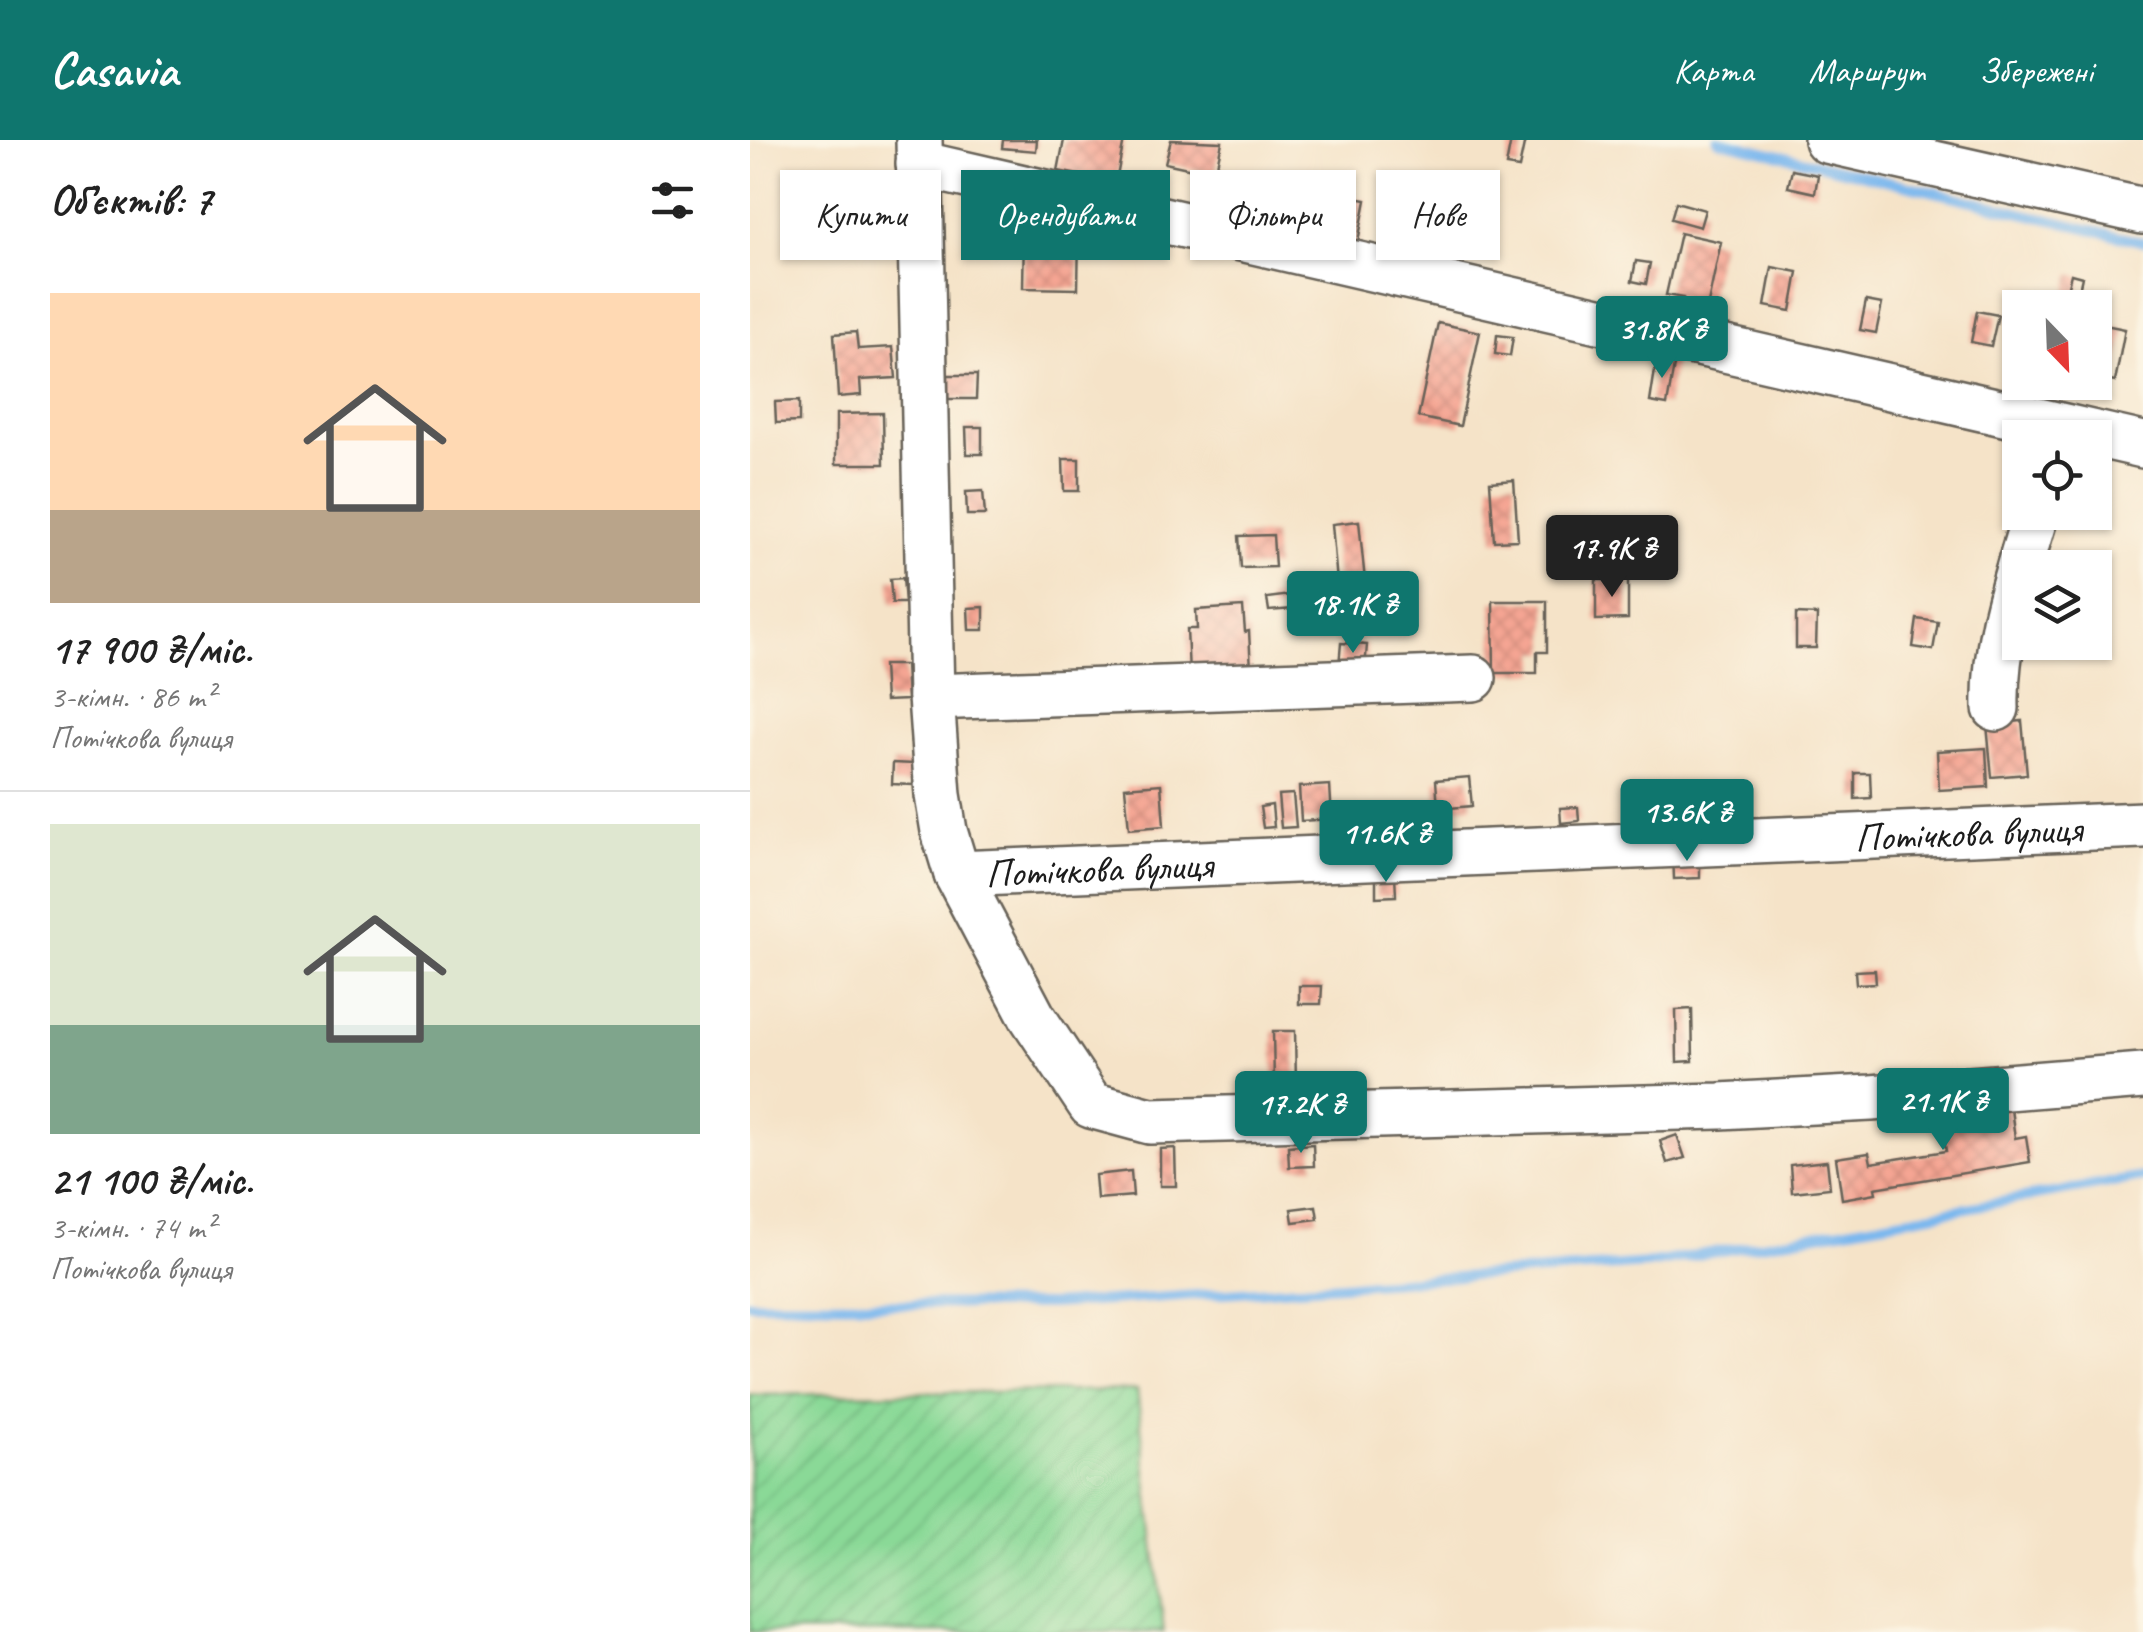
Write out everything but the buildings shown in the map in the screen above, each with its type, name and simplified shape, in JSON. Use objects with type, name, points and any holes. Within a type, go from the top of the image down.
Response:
[{"type":"street","points":[[1827,140],[2143,211]]},
{"type":"street","name":"Потічкова вулиця","points":[[2009,420],[919,152],[931,697],[944,831],[957,874],[1033,1018],[1091,1105],[1150,1122],[1720,1106],[2143,1076]]},
{"type":"street","name":"Потічкова вулиця","points":[[2112,440],[2143,445]]},
{"type":"street","points":[[1996,708],[2003,626],[2031,530]]},
{"type":"street","points":[[931,697],[1472,678]]},
{"type":"street","name":"Потічкова вулиця","points":[[957,874],[2143,825]]},
{"type":"green space","points":[[1137,1390],[1164,1632],[750,1632],[750,1395]]},
{"type":"waterway","points":[[1718,140],[2143,242]]},
{"type":"waterway","points":[[750,1303],[1050,1305],[1647,1264],[2143,1177]]}]
